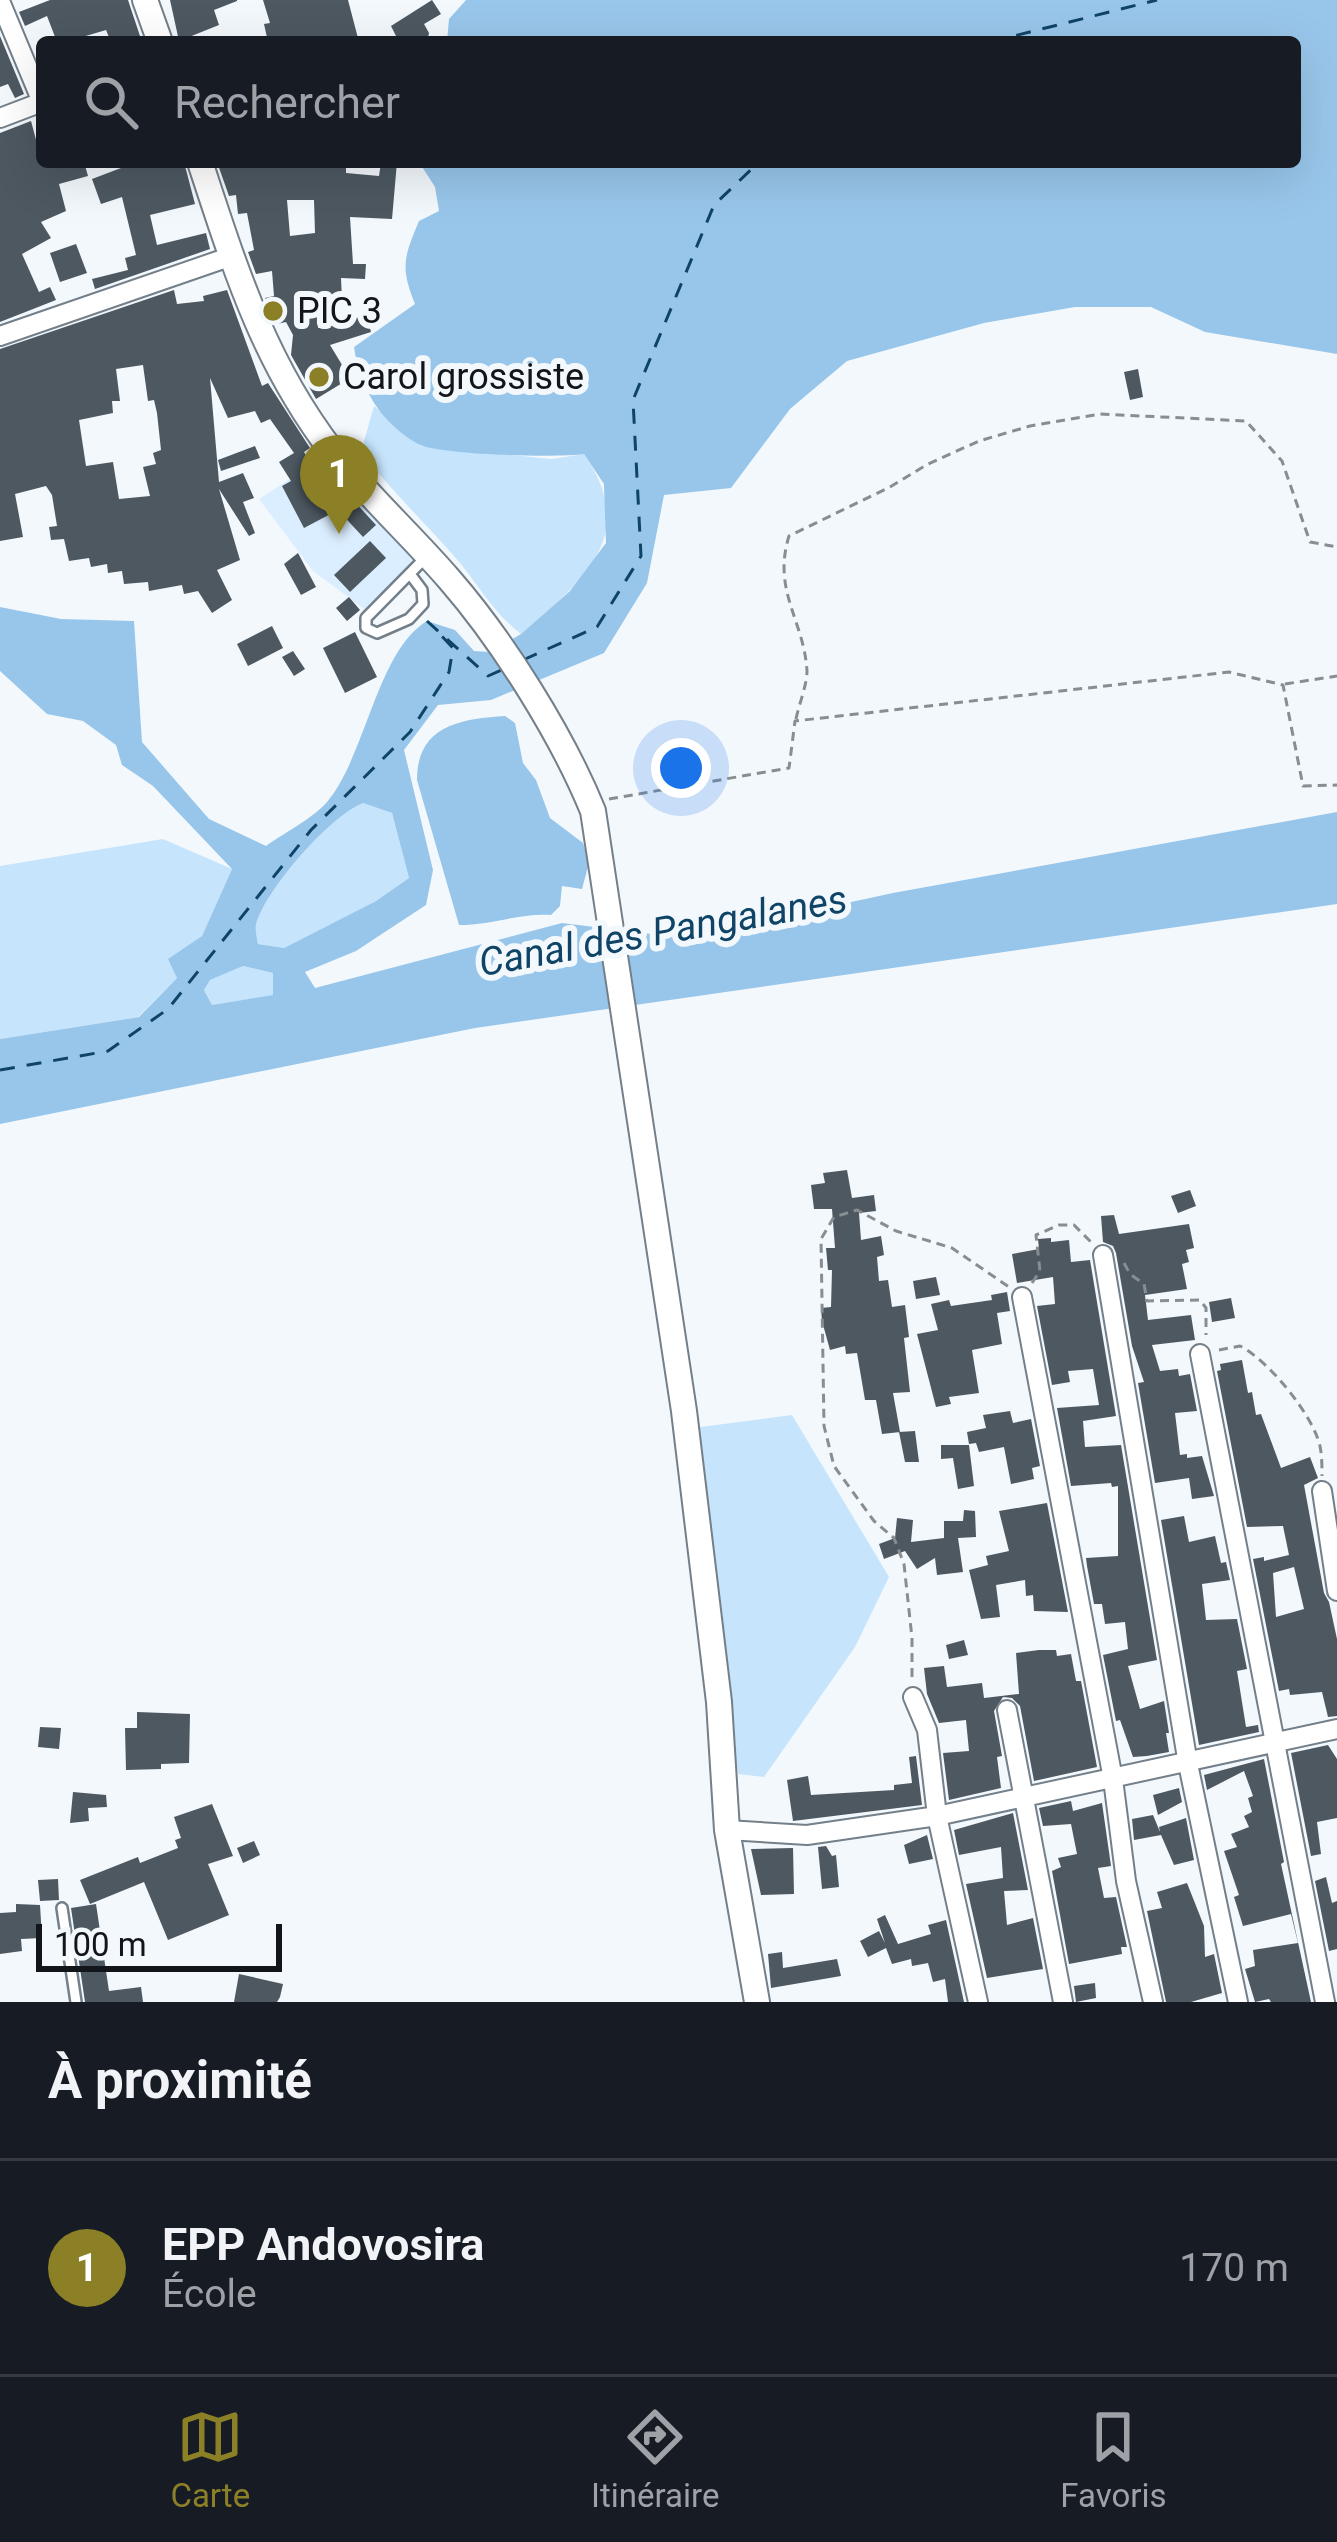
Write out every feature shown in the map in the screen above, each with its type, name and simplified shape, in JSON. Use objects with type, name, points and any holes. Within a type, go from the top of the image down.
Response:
[{"type":"street","points":[[24,0],[1,6],[36,88]]},
{"type":"street","points":[[145,0],[158,36]]},
{"type":"street","points":[[0,118],[36,104]]},
{"type":"street","points":[[202,168],[266,348],[293,393],[419,565],[493,634],[576,769],[592,811],[684,1412],[718,1702],[727,1831],[757,2002]]},
{"type":"street","points":[[0,336],[232,256]]},
{"type":"street","points":[[1103,1255],[1188,1764],[1238,2002]]},
{"type":"street","points":[[1022,1297],[1113,1779],[1126,1881],[1154,2002]]},
{"type":"street","points":[[1200,1354],[1325,2002]]},
{"type":"street","points":[[1322,1491],[1337,1591]]},
{"type":"street","points":[[914,1697],[927,1730],[937,1816],[978,2002]]},
{"type":"street","points":[[1007,1710],[1063,2002]]},
{"type":"street","points":[[727,1831],[807,1835],[937,1816],[1337,1729]]},
{"type":"lane","points":[[419,565],[423,604],[392,629],[377,633],[366,628],[366,618],[419,565]]},
{"type":"lane","points":[[62,1908],[76,2002]]},
{"type":"path","points":[[592,811],[610,798],[789,769],[807,672],[784,593],[782,560],[789,536],[979,441],[1100,414],[1246,421],[1282,461],[1310,542],[1337,547]]},
{"type":"path","points":[[795,721],[1229,672],[1283,685],[1337,676]]},
{"type":"path","points":[[1283,685],[1303,786],[1337,784]]},
{"type":"path","points":[[914,1697],[904,1564],[894,1538],[874,1521],[834,1466],[824,1426],[821,1239],[834,1217],[857,1210],[896,1231],[952,1248],[1022,1297],[1040,1271],[1036,1235],[1044,1229],[1074,1226],[1103,1255],[1127,1264],[1130,1274],[1144,1284],[1147,1301],[1200,1300],[1207,1308],[1207,1332],[1200,1354],[1240,1346],[1266,1364],[1320,1446],[1322,1491]]},
{"type":"shaded area","points":[[466,0],[1337,0],[1337,354],[1205,332],[1151,307],[1075,307],[984,323],[847,361],[790,409],[731,488],[664,495],[647,583],[604,653],[491,700],[438,705],[404,750],[433,870],[426,905],[356,951],[305,972],[315,988],[562,923],[685,938],[893,893],[1337,812],[1337,904],[475,1028],[0,1124],[0,1039],[139,1017],[177,978],[168,959],[202,936],[232,869],[153,786],[122,765],[116,745],[83,721],[47,714],[0,671],[0,607],[61,619],[134,621],[142,742],[209,819],[266,846],[327,802],[352,759],[396,655],[410,636],[427,621],[455,630],[474,651],[490,652],[521,634],[570,591],[606,543],[604,484],[584,454],[498,455],[430,448],[393,425],[367,390],[354,347],[415,304],[407,280],[407,253],[419,221],[439,211],[435,187],[423,168],[1301,168],[1301,36],[448,36],[449,19]],"holes":[[[363,803],[392,813],[409,878],[376,901],[284,948],[258,944],[256,925],[262,910],[317,838]],[[243,966],[273,973],[273,995],[212,1005],[204,990],[210,980]]]},
{"type":"shaded area","points":[[374,406],[421,446],[552,459],[584,454],[600,483],[607,510],[605,533],[583,576],[521,634],[361,452]]},
{"type":"shaded area","points":[[327,455],[415,557],[367,611],[313,571],[259,499]]},
{"type":"shaded area","points":[[505,716],[515,723],[523,763],[536,780],[550,818],[583,843],[589,863],[582,889],[562,886],[560,906],[551,915],[459,925],[417,780],[419,762],[424,748],[444,729]]},
{"type":"shaded area","points":[[363,803],[392,813],[409,878],[376,901],[284,948],[258,944],[256,925],[285,874],[317,838]]},
{"type":"shaded area","points":[[163,839],[232,869],[202,936],[169,959],[177,978],[138,1017],[0,1039],[0,866]]},
{"type":"shaded area","points":[[243,966],[273,973],[274,995],[212,1005],[204,990],[210,980]]},
{"type":"shaded area","points":[[792,1415],[889,1577],[855,1647],[764,1777],[738,1774],[693,1428]]},
{"type":"building","points":[[50,0],[128,0],[140,36],[108,36],[106,30],[86,36],[55,36],[47,16],[25,26],[19,12]]},
{"type":"building","points":[[170,0],[237,0],[214,10],[219,25],[178,36]]},
{"type":"building","points":[[263,0],[348,0],[357,36],[267,36],[264,24],[270,23]]},
{"type":"building","points":[[432,0],[441,14],[424,24],[428,36],[396,36],[391,26]]},
{"type":"building","points":[[0,36],[24,94],[15,98],[8,84],[0,87]]},
{"type":"building","points":[[31,121],[36,168],[86,168],[88,176],[59,184],[66,211],[41,222],[51,238],[22,254],[39,292],[50,287],[56,300],[0,322],[0,133]]},
{"type":"building","points":[[121,168],[186,168],[195,204],[150,215],[157,245],[206,233],[210,249],[95,289],[92,279],[128,270],[125,258],[136,255],[122,197],[101,204],[92,179]]},
{"type":"building","points":[[219,168],[346,168],[346,173],[379,176],[380,168],[396,168],[392,219],[350,217],[353,264],[366,264],[365,279],[341,278],[342,299],[317,300],[318,328],[367,315],[371,332],[330,345],[347,373],[341,377],[344,382],[316,399],[291,355],[293,335],[286,322],[277,324],[265,298],[274,296],[272,271],[256,274],[248,252],[254,250],[247,213],[238,214],[236,195],[229,196]],"holes":[[[287,200],[314,200],[315,233],[290,236]]]},
{"type":"building","points":[[76,244],[87,273],[60,282],[50,253]]},
{"type":"building","points":[[174,290],[177,304],[204,301],[203,296],[227,290],[262,386],[268,383],[310,448],[304,452],[323,482],[330,475],[376,525],[363,537],[338,510],[304,528],[282,486],[291,481],[279,462],[294,453],[270,419],[261,423],[255,411],[228,418],[210,378],[219,482],[243,473],[254,498],[243,502],[255,533],[249,536],[219,489],[240,560],[217,570],[232,600],[212,613],[198,591],[184,594],[182,585],[149,591],[148,582],[124,584],[122,571],[108,573],[107,564],[91,567],[89,558],[69,561],[64,539],[51,540],[49,527],[57,526],[46,486],[15,494],[23,537],[0,541],[0,349]],"holes":[[[143,365],[148,401],[154,400],[161,450],[153,453],[156,464],[143,467],[150,496],[119,499],[113,462],[86,466],[79,420],[113,413],[112,401],[120,401],[116,369]]]},
{"type":"building","points":[[1138,369],[1143,397],[1130,400],[1124,372]]},
{"type":"building","points":[[255,446],[260,458],[221,471],[218,460]]},
{"type":"building","points":[[370,541],[386,558],[350,592],[334,575]]},
{"type":"building","points":[[298,553],[316,587],[301,595],[284,564]]},
{"type":"building","points":[[349,597],[360,610],[347,621],[336,608]]},
{"type":"building","points":[[272,626],[283,648],[248,666],[237,644]]},
{"type":"building","points":[[355,632],[377,677],[345,693],[323,648]]},
{"type":"building","points":[[293,651],[305,669],[294,676],[282,657]]},
{"type":"building","points":[[847,1170],[852,1198],[874,1195],[876,1211],[859,1213],[861,1240],[881,1236],[884,1255],[877,1257],[879,1281],[888,1280],[892,1307],[905,1305],[910,1392],[893,1393],[900,1432],[882,1434],[876,1400],[865,1400],[857,1353],[846,1354],[845,1346],[830,1350],[822,1321],[821,1308],[831,1307],[832,1270],[828,1270],[826,1248],[835,1248],[832,1209],[814,1209],[811,1185],[825,1183],[823,1173]]},
{"type":"building","points":[[1190,1190],[1196,1206],[1178,1213],[1171,1196]]},
{"type":"building","points":[[1114,1215],[1119,1234],[1189,1224],[1194,1248],[1186,1250],[1189,1262],[1182,1264],[1187,1289],[1145,1295],[1148,1320],[1191,1315],[1195,1340],[1152,1345],[1160,1371],[1178,1369],[1179,1376],[1190,1374],[1197,1411],[1175,1413],[1180,1455],[1202,1456],[1214,1496],[1192,1499],[1189,1478],[1155,1483],[1138,1383],[1144,1382],[1132,1346],[1116,1253],[1103,1242],[1101,1216]]},
{"type":"building","points":[[1051,1238],[1051,1242],[1069,1240],[1071,1262],[1090,1260],[1116,1416],[1083,1421],[1085,1447],[1121,1445],[1157,1660],[1128,1666],[1140,1709],[1164,1701],[1169,1752],[1133,1757],[1120,1720],[1116,1721],[1103,1655],[1128,1649],[1125,1622],[1105,1624],[1102,1604],[1094,1604],[1086,1558],[1118,1556],[1118,1486],[1071,1486],[1057,1408],[1099,1405],[1093,1369],[1068,1371],[1070,1382],[1052,1385],[1037,1306],[1055,1304],[1053,1277],[1017,1283],[1012,1254],[1039,1249],[1038,1239]]},
{"type":"building","points":[[936,1277],[940,1295],[916,1299],[913,1281]]},
{"type":"building","points":[[1007,1292],[1010,1311],[997,1313],[1002,1344],[972,1350],[979,1393],[949,1397],[951,1404],[936,1407],[917,1334],[938,1330],[931,1304],[992,1300],[991,1295]]},
{"type":"building","points":[[1231,1298],[1235,1318],[1212,1322],[1209,1302]]},
{"type":"building","points":[[1242,1360],[1248,1393],[1252,1392],[1256,1415],[1261,1414],[1281,1468],[1310,1457],[1318,1478],[1304,1485],[1337,1639],[1337,1716],[1328,1717],[1322,1692],[1290,1695],[1289,1689],[1279,1691],[1253,1559],[1289,1555],[1283,1526],[1247,1527],[1217,1371],[1220,1364]],"holes":[[[1294,1567],[1304,1609],[1276,1617],[1273,1573]]]},
{"type":"building","points":[[1010,1411],[1013,1423],[1031,1419],[1040,1466],[1032,1468],[1034,1479],[1011,1484],[1004,1447],[979,1452],[976,1443],[969,1444],[967,1432],[986,1428],[983,1415]]},
{"type":"building","points":[[915,1431],[919,1462],[905,1462],[899,1432]]},
{"type":"building","points":[[941,1445],[969,1445],[974,1486],[958,1489],[953,1458],[941,1459]]},
{"type":"building","points":[[1047,1503],[1068,1612],[1034,1611],[1025,1580],[996,1585],[1000,1617],[981,1619],[969,1570],[988,1565],[986,1556],[1009,1551],[999,1511]]},
{"type":"building","points":[[964,1510],[975,1511],[976,1537],[958,1538],[963,1572],[937,1575],[935,1558],[917,1569],[905,1551],[884,1559],[879,1544],[895,1538],[897,1518],[913,1520],[911,1542],[944,1538],[944,1521],[963,1521]]},
{"type":"building","points":[[1184,1516],[1189,1542],[1215,1536],[1221,1563],[1226,1562],[1230,1580],[1202,1584],[1206,1620],[1237,1619],[1247,1669],[1237,1671],[1246,1727],[1258,1725],[1259,1732],[1199,1745],[1161,1520]]},
{"type":"building","points":[[964,1640],[968,1655],[949,1659],[946,1645]]},
{"type":"building","points":[[1056,1650],[1057,1656],[1071,1654],[1076,1681],[1081,1681],[1097,1767],[1034,1781],[1020,1706],[1003,1697],[994,1711],[1002,1756],[997,1757],[1001,1788],[949,1800],[943,1753],[969,1751],[966,1720],[939,1723],[927,1694],[924,1668],[944,1666],[947,1687],[982,1683],[984,1698],[1019,1694],[1016,1653]]},
{"type":"building","points":[[137,1712],[190,1714],[189,1763],[126,1770],[125,1728],[137,1728]]},
{"type":"building","points":[[40,1727],[61,1728],[59,1749],[38,1747]]},
{"type":"building","points":[[1328,1745],[1337,1759],[1337,1818],[1317,1822],[1321,1854],[1311,1856],[1291,1753]]},
{"type":"building","points":[[916,1756],[922,1805],[793,1821],[787,1780],[808,1776],[811,1795],[894,1790],[894,1785],[912,1783],[909,1757]]},
{"type":"building","points":[[1264,1759],[1311,2002],[1255,2002],[1245,1969],[1255,1966],[1253,1950],[1298,1943],[1291,1914],[1243,1926],[1234,1897],[1239,1895],[1224,1851],[1237,1847],[1231,1834],[1249,1827],[1244,1816],[1252,1812],[1248,1798],[1253,1796],[1244,1771],[1207,1790],[1204,1775]]},
{"type":"building","points":[[1179,1788],[1182,1802],[1158,1815],[1153,1795]]},
{"type":"building","points":[[73,1792],[106,1795],[107,1807],[88,1808],[89,1821],[70,1823]]},
{"type":"building","points":[[1071,1801],[1073,1811],[1102,1803],[1111,1866],[1098,1868],[1104,1898],[1116,1897],[1127,1947],[1121,1947],[1122,1954],[1069,1964],[1052,1871],[1061,1867],[1058,1858],[1077,1854],[1071,1824],[1043,1826],[1039,1808]]},
{"type":"building","points":[[212,1804],[233,1856],[208,1864],[229,1915],[168,1940],[144,1882],[90,1904],[80,1880],[138,1857],[140,1863],[178,1848],[175,1840],[181,1838],[174,1817]]},
{"type":"building","points":[[1013,1813],[1028,1890],[1004,1891],[1007,1925],[1033,1918],[1043,1969],[987,1978],[966,1884],[1003,1878],[1001,1847],[959,1855],[954,1830]]},
{"type":"building","points":[[1153,1815],[1160,1832],[1159,1827],[1186,1818],[1194,1860],[1174,1865],[1161,1835],[1134,1840],[1132,1819]]},
{"type":"building","points":[[927,1835],[933,1859],[909,1864],[904,1845]]},
{"type":"building","points":[[254,1841],[260,1855],[243,1863],[237,1848]]},
{"type":"building","points":[[826,1846],[836,1855],[839,1887],[822,1889],[818,1847]]},
{"type":"building","points":[[793,1848],[794,1894],[761,1895],[751,1849]]},
{"type":"building","points":[[1326,1877],[1332,1903],[1337,1901],[1337,1949],[1329,1951],[1315,1881]]},
{"type":"building","points":[[58,1879],[59,1900],[40,1901],[38,1880]]},
{"type":"building","points":[[1187,1883],[1204,1926],[1205,1957],[1214,1954],[1222,1993],[1191,2002],[1166,2002],[1147,1911],[1162,1908],[1157,1892]]},
{"type":"building","points":[[16,1904],[40,1905],[42,1938],[21,1939],[22,1951],[0,1954],[0,1913],[16,1912]]},
{"type":"building","points":[[96,1904],[109,1991],[141,1987],[143,2002],[85,2002],[71,1908]]},
{"type":"building","points":[[885,1915],[898,1944],[931,1934],[928,1925],[946,1920],[964,2002],[948,2002],[945,1979],[933,1982],[928,1963],[912,1966],[911,1959],[892,1964],[886,1948],[868,1957],[860,1941],[879,1931],[885,1943],[877,1919]]},
{"type":"building","points":[[782,1952],[783,1968],[837,1959],[841,1976],[771,1988],[768,1954]]},
{"type":"building","points":[[239,1974],[283,1984],[277,2002],[234,2002]]},
{"type":"building","points":[[1095,1983],[1096,1998],[1076,2002],[1074,1986]]},
{"type":"ferry route","points":[[1014,36],[1157,0]]},
{"type":"ferry route","points":[[523,660],[597,627],[641,556],[633,400],[714,205],[753,168]]},
{"type":"ferry route","points":[[427,621],[488,676],[504,669]]},
{"type":"ferry route","points":[[0,1070],[108,1051],[168,1009],[311,830],[410,732],[449,672],[453,648],[437,631]]},
{"type":"place","name":"PIC 3","points":[[273,311]]},
{"type":"place","name":"Carol grossiste","points":[[319,377]]},
{"type":"place","name":"EPP Andovosira","points":[[339,534]]},
{"type":"water label","name":"Canal des Pangalanes","points":[[663,931]]}]
